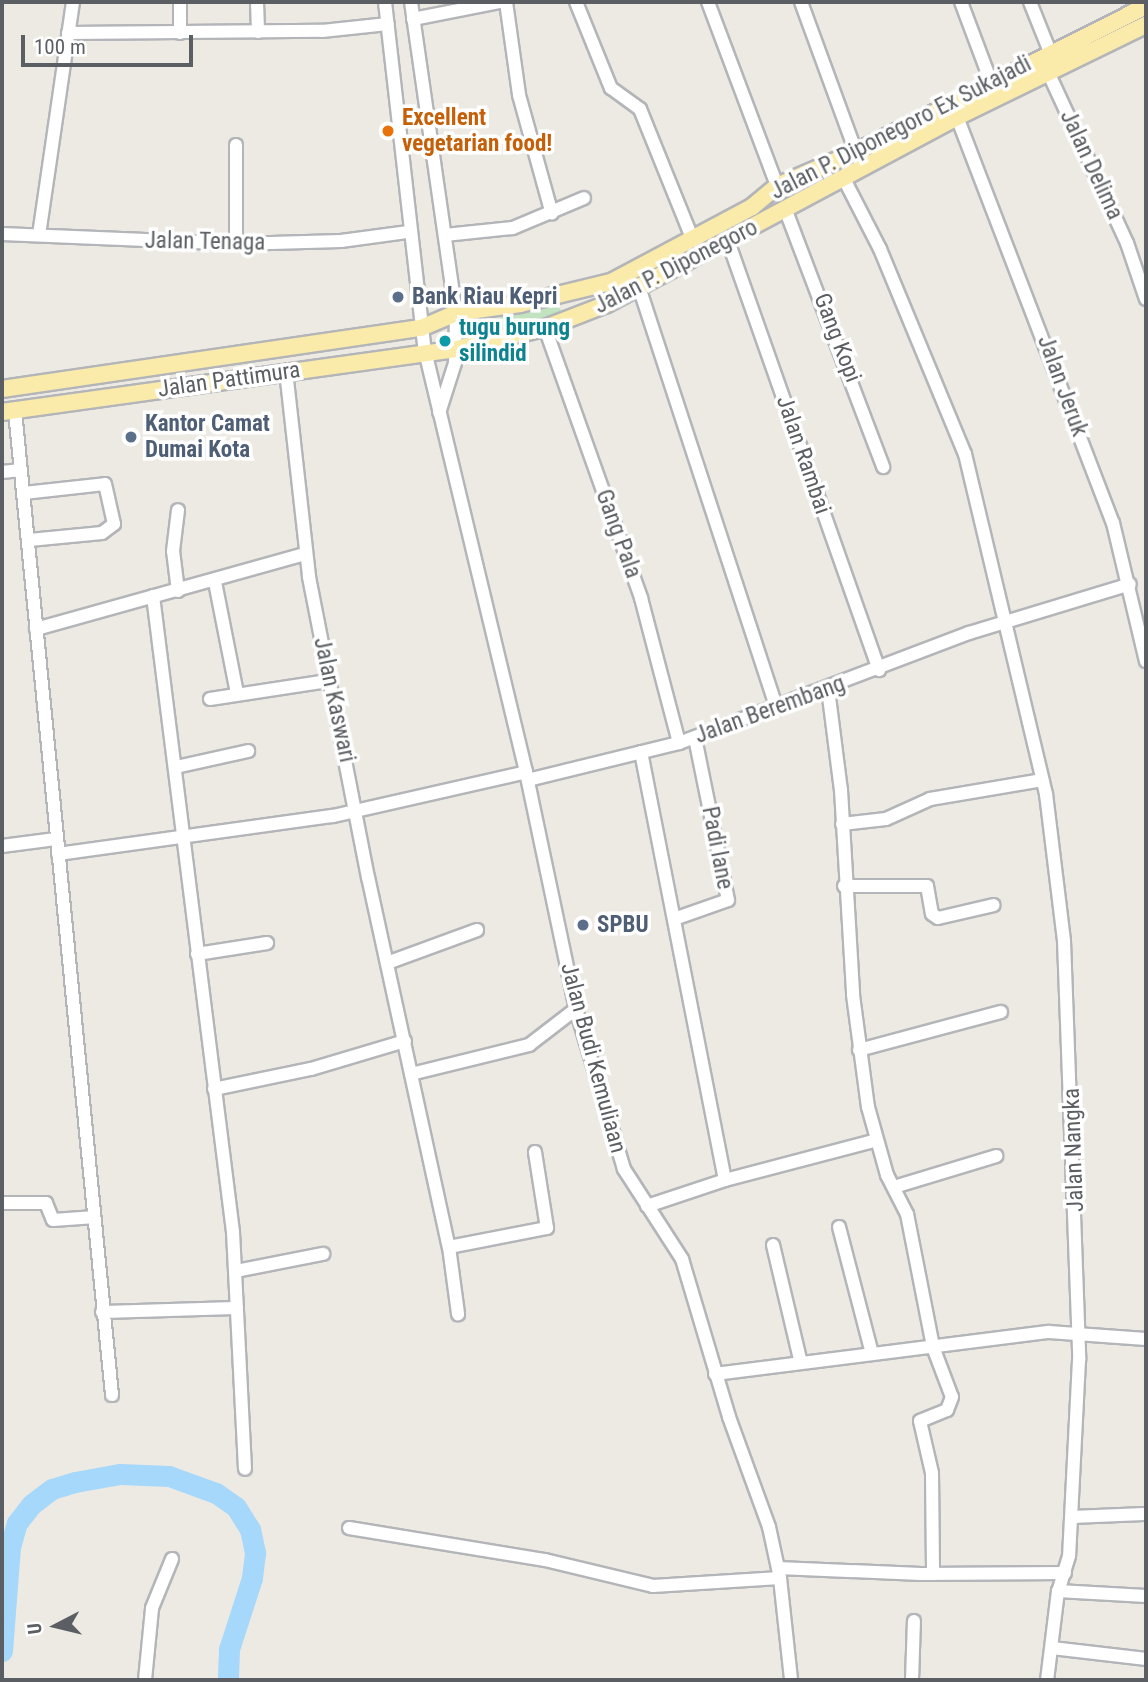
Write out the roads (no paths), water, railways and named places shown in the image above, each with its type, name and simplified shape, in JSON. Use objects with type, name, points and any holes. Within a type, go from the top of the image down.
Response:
[{"type":"main road","name":"Jalan P. Diponegoro Ex Sukajadi","points":[[421,328],[456,313],[520,304],[611,282],[752,207],[777,186],[856,152],[1137,6]]},
{"type":"main road","name":"Jalan P. Diponegoro","points":[[456,349],[545,328],[639,287],[786,211],[957,117],[1048,72],[1144,31]]},
{"type":"main road","name":"Jalan Pattimura","points":[[2,389],[421,328]]},
{"type":"main road","name":"Jalan Pattimura","points":[[8,411],[425,351],[456,349]]},
{"type":"street","points":[[38,235],[73,2]]},
{"type":"street","points":[[180,2],[180,33]]},
{"type":"street","points":[[257,2],[257,32]]},
{"type":"street","name":"Jalan Budi Kemuliaan","points":[[385,2],[408,232],[425,351],[438,417],[527,776],[576,1009],[618,1155],[682,1259],[715,1374],[769,1527],[779,1573],[791,1680]]},
{"type":"street","name":"Jalan Budi Kemuliaan","points":[[411,2],[456,313],[456,349],[438,417]]},
{"type":"street","points":[[413,19],[500,2]]},
{"type":"street","points":[[506,2],[519,95],[552,214]]},
{"type":"street","points":[[576,2],[611,88],[640,109],[692,238]]},
{"type":"street","points":[[708,2],[777,186]]},
{"type":"street","points":[[801,2],[856,152]]},
{"type":"street","points":[[961,2],[991,82]]},
{"type":"street","points":[[1030,2],[1051,52]]},
{"type":"street","points":[[68,33],[257,32],[388,24]]},
{"type":"street","name":"Jalan Delima","points":[[1048,72],[1127,243],[1146,299]]},
{"type":"street","name":"Jalan Jeruk","points":[[957,117],[1046,340],[1130,584],[1146,661]]},
{"type":"street","points":[[236,145],[236,244]]},
{"type":"street","name":"Jalan Nangka","points":[[844,177],[880,249],[965,454],[1008,622],[1042,779],[1064,941],[1074,1133],[1076,1332],[1079,1360],[1072,1517],[1065,1573],[1058,1591],[1046,1680]]},
{"type":"street","points":[[445,235],[513,228],[552,214],[584,198]]},
{"type":"street","name":"Gang Kopi","points":[[786,211],[883,467]]},
{"type":"street","name":"Jalan Tenaga","points":[[2,234],[236,244],[341,241],[408,232]]},
{"type":"street","name":"Jalan Rambai","points":[[728,241],[879,670]]},
{"type":"street","points":[[639,287],[777,708]]},
{"type":"street","name":"Gang Pala","points":[[545,328],[641,598],[679,743]]},
{"type":"street","name":"Jalan Kaswari","points":[[286,371],[306,554],[328,681],[449,1247],[458,1314]]},
{"type":"street","points":[[8,411],[21,470],[29,540],[56,839],[78,1017],[92,1217],[112,1395]]},
{"type":"street","points":[[2,472],[21,470]]},
{"type":"street","points":[[24,493],[105,484],[114,524],[102,533],[29,540]]},
{"type":"street","points":[[178,510],[173,551],[178,591]]},
{"type":"street","points":[[36,629],[153,596],[215,582],[306,554]]},
{"type":"street","points":[[215,582],[237,693]]},
{"type":"street","name":"Jalan Berembang","points":[[58,854],[355,812],[679,743],[1061,601],[1130,584]]},
{"type":"street","points":[[153,596],[236,1271],[245,1469]]},
{"type":"street","points":[[210,699],[328,681]]},
{"type":"street","points":[[828,688],[842,824],[844,886],[859,1050],[874,1141],[907,1214],[933,1348],[952,1403],[947,1410],[920,1421],[932,1473],[933,1574]]},
{"type":"street","name":"Padi lane","points":[[674,919],[728,900],[695,738]]},
{"type":"street","points":[[176,767],[248,751]]},
{"type":"street","points":[[641,752],[725,1180]]},
{"type":"street","points":[[842,824],[886,819],[930,799],[1042,779]]},
{"type":"street","points":[[2,846],[56,839]]},
{"type":"street","points":[[844,886],[927,886],[932,914],[938,918],[994,905]]},
{"type":"street","points":[[387,963],[477,930]]},
{"type":"street","points":[[197,954],[267,943]]},
{"type":"street","points":[[411,1074],[529,1045],[576,1009]]},
{"type":"street","points":[[859,1050],[1001,1012]]},
{"type":"street","points":[[215,1089],[311,1069],[405,1041]]},
{"type":"street","points":[[647,1206],[725,1180],[874,1141]]},
{"type":"street","points":[[449,1247],[547,1228],[535,1152]]},
{"type":"street","points":[[894,1187],[996,1156]]},
{"type":"street","points":[[2,1203],[46,1203],[53,1220],[92,1217]]},
{"type":"street","points":[[839,1227],[872,1354]]},
{"type":"street","points":[[773,1245],[802,1363]]},
{"type":"street","points":[[236,1271],[323,1254]]},
{"type":"street","points":[[102,1311],[237,1308]]},
{"type":"street","points":[[715,1374],[933,1348],[1021,1334],[1076,1332],[1146,1339]]},
{"type":"street","points":[[1072,1517],[1146,1514]]},
{"type":"street","points":[[349,1528],[545,1560],[653,1586],[779,1573],[1065,1573]]},
{"type":"street","points":[[145,1680],[152,1608],[172,1559]]},
{"type":"street","points":[[1058,1591],[1146,1596]]},
{"type":"street","points":[[912,1680],[914,1622]]},
{"type":"street","points":[[1052,1648],[1146,1659]]},
{"type":"waterway","points":[[2,1651],[10,1547],[17,1523],[32,1504],[52,1489],[75,1482],[120,1474],[169,1476],[216,1493],[236,1507],[250,1529],[255,1553],[252,1578],[229,1649],[228,1680]]},
{"type":"place","name":"Excellent vegetarian food!","points":[[388,131]]},
{"type":"place","name":"Bank Riau Kepri","points":[[398,297]]},
{"type":"place","name":"tugu burung silindid","points":[[445,341]]},
{"type":"place","name":"Kantor Camat Dumai Kota","points":[[131,437]]},
{"type":"place","name":"SPBU","points":[[583,925]]}]
